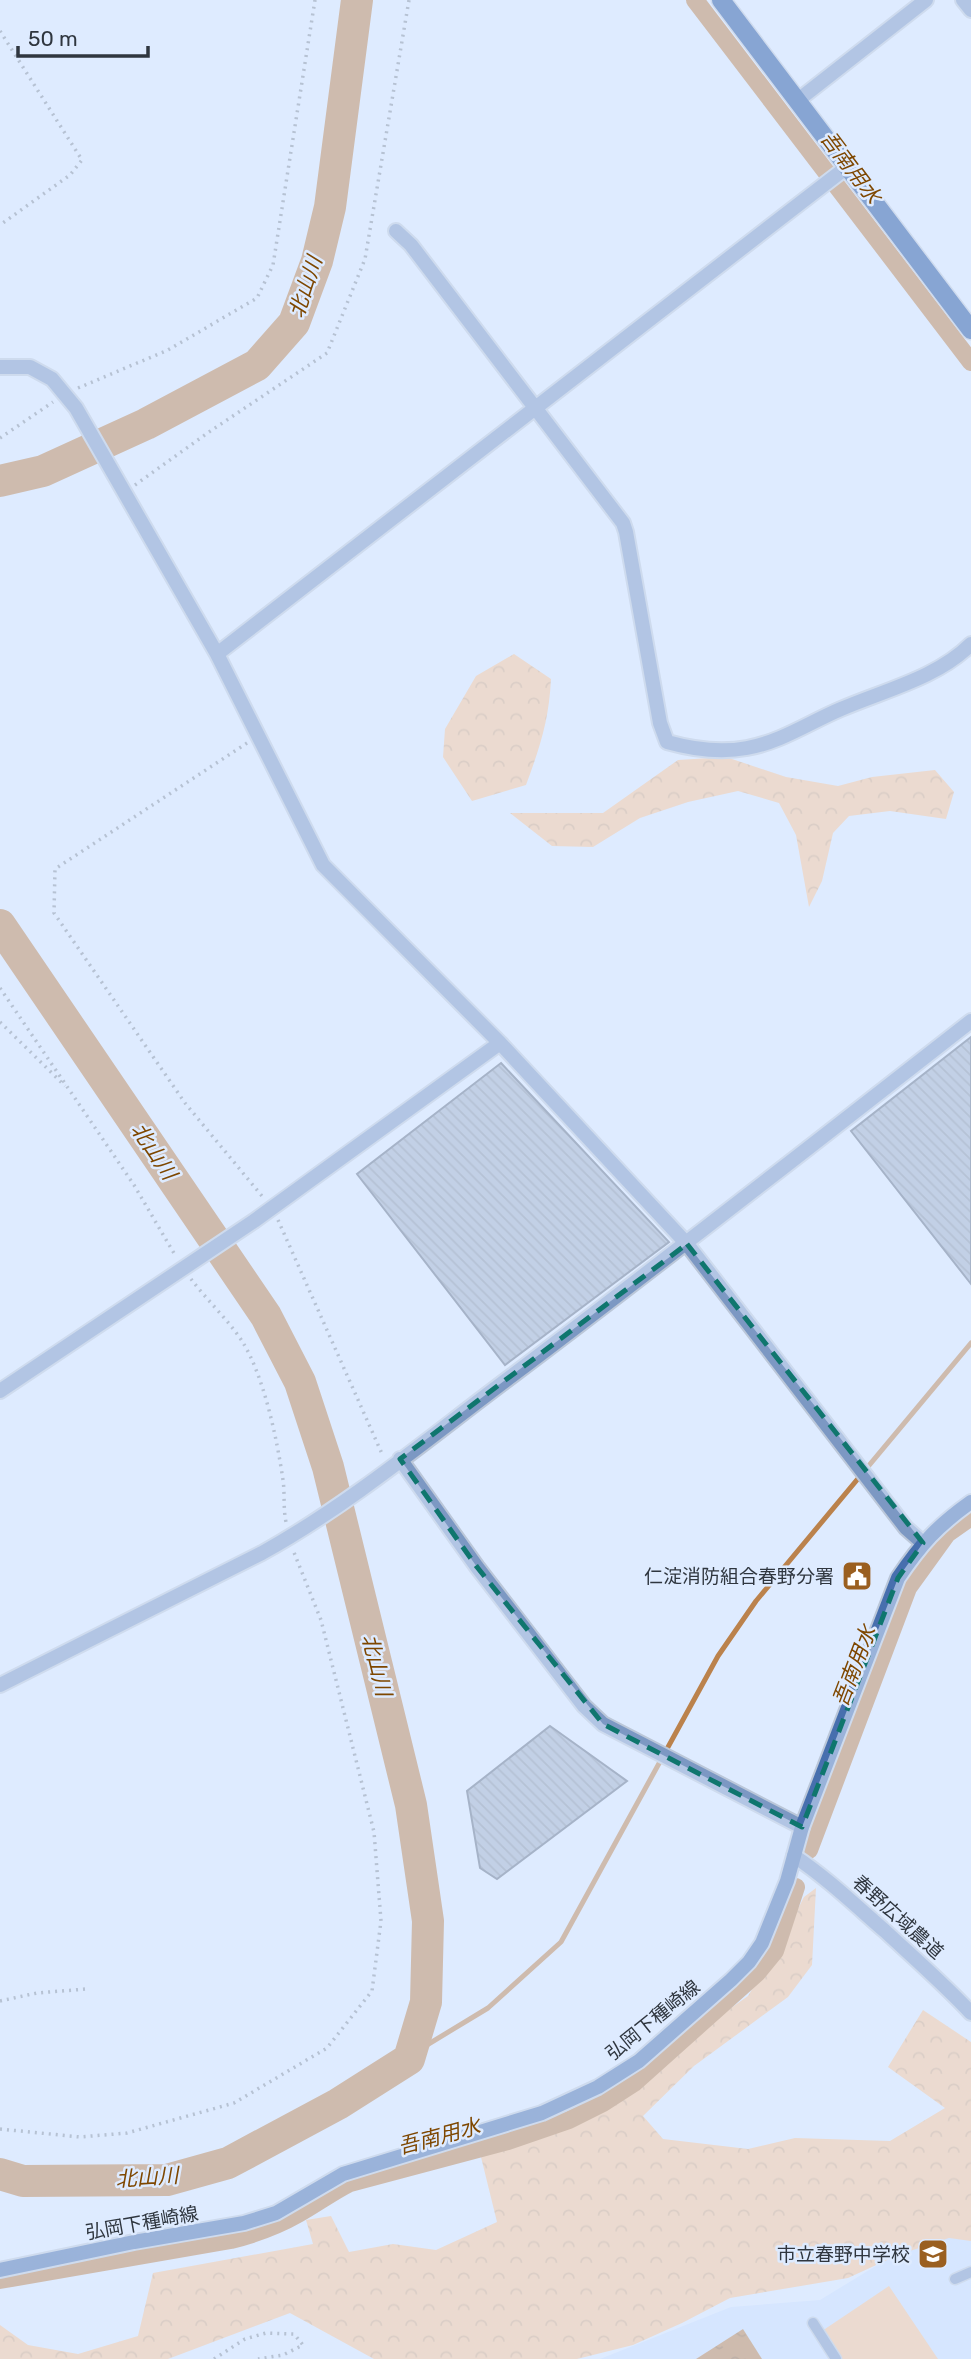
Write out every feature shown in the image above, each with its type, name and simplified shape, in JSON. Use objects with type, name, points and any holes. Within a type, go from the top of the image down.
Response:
[{"type":"main road","points":[[721,0],[797,101],[843,170],[971,330]]},
{"type":"main road","name":"弘岡下種崎線","points":[[0,2270],[134,2242],[226,2228],[276,2213],[342,2174],[508,2125],[590,2091],[639,2061],[723,1988],[749,1962],[762,1943],[802,1828],[898,1578],[923,1542],[943,1521],[971,1502]]},
{"type":"street","points":[[797,101],[926,0]]},
{"type":"street","points":[[963,0],[971,10]]},
{"type":"street","points":[[217,654],[843,170]]},
{"type":"street","points":[[396,231],[411,245],[623,523],[660,723],[667,742],[714,750],[746,749],[775,741],[839,710],[942,667],[971,644]]},
{"type":"street","points":[[0,367],[30,367],[52,379],[76,408],[217,654],[323,865],[500,1044],[687,1244],[906,1528],[923,1542]]},
{"type":"street","points":[[0,1685],[289,1538],[373,1481],[687,1244],[971,1021]]},
{"type":"street","points":[[0,1391],[254,1221],[500,1044]]},
{"type":"street","points":[[400,1459],[477,1567],[584,1706],[603,1724],[802,1828]]},
{"type":"street","name":"春野広域農道","points":[[794,1856],[818,1872],[861,1910],[971,2013]]},
{"type":"lane","points":[[955,2279],[971,2272]]},
{"type":"lane","points":[[813,2323],[836,2359]]},
{"type":"path","points":[[0,438],[64,394],[168,351],[257,298],[273,265],[315,0]]},
{"type":"path","points":[[122,490],[327,353],[365,259],[409,0]]},
{"type":"path","points":[[0,31],[82,160],[70,175],[0,225]]},
{"type":"path","points":[[257,736],[55,869],[54,913],[184,1102],[272,1208],[376,1436],[388,1469]]},
{"type":"path","points":[[0,988],[242,1341],[260,1382],[284,1483],[283,1509],[289,1538],[321,1620],[374,1832],[381,1921],[372,1991],[327,2048],[234,2103],[127,2133],[80,2137],[0,2129]]},
{"type":"path","points":[[0,1022],[71,1092]]},
{"type":"path","points":[[0,2001],[37,1993],[86,1989]]},
{"type":"path","points":[[214,2359],[245,2339],[266,2333],[294,2334],[303,2345],[283,2355],[258,2359]]},
{"type":"highlighted area","points":[[687,1244],[923,1543],[898,1578],[802,1827],[603,1724],[477,1567],[400,1459]]},
{"type":"shaded area","name":"市立春野中学校","points":[[971,2208],[971,2359],[600,2359],[731,2307],[820,2300]]},
{"type":"green space","points":[[514,654],[551,679],[540,746],[526,785],[472,801],[443,757],[445,729],[476,676]]},
{"type":"green space","points":[[726,757],[786,777],[838,786],[872,777],[935,770],[954,792],[946,819],[890,811],[849,816],[833,833],[822,881],[809,907],[796,835],[779,803],[738,791],[688,802],[640,818],[593,847],[552,846],[510,813],[603,813],[678,760]]},
{"type":"green space","points":[[816,1888],[812,1965],[788,1997],[694,2066],[643,2116],[663,2139],[748,2149],[795,2138],[890,2141],[945,2108],[888,2067],[923,2010],[971,2042],[971,2241],[949,2238],[898,2255],[848,2278],[730,2298],[633,2345],[577,2359],[374,2359],[290,2313],[168,2359],[0,2359],[0,2325],[28,2345],[78,2354],[138,2336],[153,2273],[313,2244],[306,2220],[331,2216],[349,2252],[393,2244],[436,2250],[497,2222],[480,2153],[536,2130],[599,2110],[662,2066],[707,2025],[748,1996],[781,1942],[804,1897]]},
{"type":"green space","points":[[889,2286],[938,2359],[841,2359],[822,2331]]},
{"type":"water","points":[[743,2329],[762,2359],[696,2359]]},
{"type":"building","points":[[971,1037],[971,1284],[851,1131]]},
{"type":"building","points":[[501,1063],[669,1242],[505,1365],[357,1174]]},
{"type":"building","points":[[550,1726],[627,1781],[497,1879],[480,1868],[467,1791]]},
{"type":"waterway","name":"北山川","points":[[0,481],[43,471],[146,424],[257,365],[294,323],[317,261],[330,207],[357,0]]},
{"type":"waterway","name":"吾南用水","points":[[695,0],[971,362]]},
{"type":"waterway","name":"北山川","points":[[0,925],[266,1316],[300,1382],[328,1467],[411,1805],[428,1921],[426,2002],[409,2059],[338,2104],[228,2163],[167,2180],[23,2181],[0,2174]]},
{"type":"waterway","points":[[409,2059],[417,2051],[488,2008],[561,1942],[718,1656],[756,1601],[971,1343]]},
{"type":"waterway","name":"吾南用水","points":[[809,1850],[908,1588],[947,1534],[971,1517]]},
{"type":"waterway","name":"吾南用水","points":[[0,2280],[240,2238],[290,2218],[350,2183],[508,2141],[569,2120],[634,2083],[757,1973],[775,1951],[796,1887]]},
{"type":"place","name":"仁淀消防組合春野分署","points":[[857,1576]]},
{"type":"place","name":"市立春野中学校","points":[[933,2254]]}]
